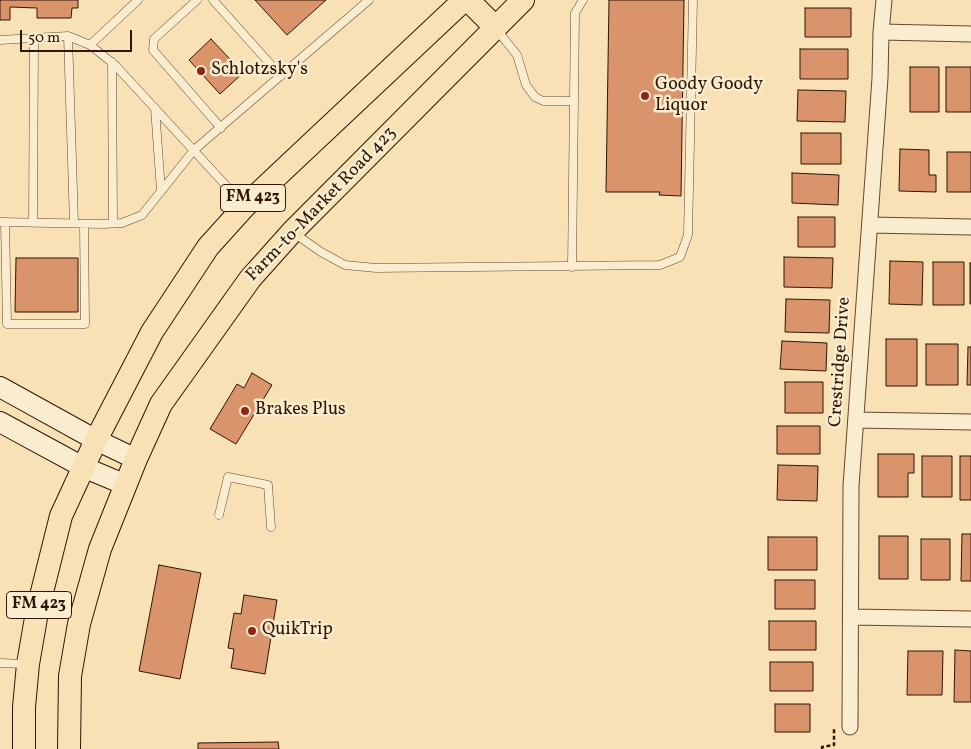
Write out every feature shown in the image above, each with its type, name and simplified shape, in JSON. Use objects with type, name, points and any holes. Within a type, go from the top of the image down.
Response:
[{"type":"main road","name":"FM 423","points":[[24,749],[24,707],[28,664],[37,612],[61,516],[96,440],[152,332],[208,247],[245,206],[464,0]]},
{"type":"main road","points":[[468,0],[496,28]]},
{"type":"main road","name":"Farm-to-Market Road 423","points":[[69,749],[70,676],[79,624],[100,549],[136,459],[161,404],[250,279],[292,232],[523,0]]},
{"type":"main road","points":[[0,387],[96,440],[136,459]]},
{"type":"main road","points":[[0,422],[83,467],[126,485]]},
{"type":"street","name":"Crestridge Drive","points":[[850,727],[851,486],[884,0]]},
{"type":"street","points":[[881,32],[971,34]]},
{"type":"street","points":[[870,225],[971,227]]},
{"type":"street","points":[[856,420],[971,422]]},
{"type":"street","points":[[851,617],[971,619]]},
{"type":"lane","points":[[90,45],[138,0]]},
{"type":"lane","points":[[197,0],[154,39],[154,50],[220,128]]},
{"type":"lane","points":[[213,0],[281,76]]},
{"type":"lane","points":[[84,224],[85,324],[7,324],[2,222],[122,223],[142,214],[194,150],[369,0]]},
{"type":"lane","points":[[572,267],[575,14],[583,0]]},
{"type":"lane","points":[[292,232],[321,252],[345,265],[376,268],[660,265],[680,257],[688,235],[693,0]]},
{"type":"lane","points":[[496,28],[517,55],[526,84],[535,97],[543,102],[574,101]]},
{"type":"lane","points":[[68,36],[74,224]]},
{"type":"lane","points":[[0,40],[68,36],[90,45],[112,62],[245,206]]},
{"type":"lane","points":[[33,223],[34,37]]},
{"type":"lane","points":[[112,62],[113,223]]},
{"type":"lane","points":[[155,108],[160,191]]},
{"type":"lane","points":[[219,515],[228,477],[268,485],[271,527]]},
{"type":"lane","points":[[0,663],[28,664]]},
{"type":"path","points":[[822,749],[822,747],[834,745],[834,728],[850,727]]},
{"type":"building","points":[[0,0],[78,0],[78,8],[72,8],[71,18],[37,18],[37,8],[10,7],[10,20],[0,20]]},
{"type":"building","points":[[255,0],[326,0],[287,35]]},
{"type":"building","name":"Goody Goody Liquor","points":[[609,0],[684,0],[681,196],[659,195],[660,192],[606,192]]},
{"type":"building","points":[[805,8],[851,8],[851,37],[805,37]]},
{"type":"building","points":[[211,39],[243,73],[220,94],[189,60]]},
{"type":"building","points":[[800,49],[848,49],[848,79],[800,79]]},
{"type":"building","points":[[910,67],[939,67],[939,112],[910,112]]},
{"type":"building","points":[[946,67],[971,67],[971,112],[946,112]]},
{"type":"building","points":[[798,90],[846,91],[845,122],[797,121]]},
{"type":"building","points":[[801,133],[841,133],[841,164],[801,164]]},
{"type":"building","points":[[900,149],[929,150],[929,175],[936,175],[936,192],[899,191]]},
{"type":"building","points":[[947,152],[971,152],[971,192],[947,192]]},
{"type":"building","points":[[792,173],[839,175],[838,205],[792,203]]},
{"type":"building","points":[[798,217],[835,217],[835,247],[798,247]]},
{"type":"building","points":[[784,257],[833,258],[832,288],[784,287]]},
{"type":"building","points":[[16,258],[78,258],[78,312],[15,312]]},
{"type":"building","points":[[890,261],[923,262],[922,305],[889,304]]},
{"type":"building","points":[[933,262],[964,262],[964,305],[933,305]]},
{"type":"building","points":[[971,263],[971,304],[970,304]]},
{"type":"building","points":[[786,299],[830,300],[829,333],[785,332]]},
{"type":"building","points":[[886,339],[917,339],[917,386],[886,386]]},
{"type":"building","points":[[782,341],[827,343],[826,371],[780,369]]},
{"type":"building","points":[[926,344],[958,344],[958,385],[926,385]]},
{"type":"building","points":[[968,347],[971,347],[971,385],[967,385]]},
{"type":"building","points":[[252,373],[272,385],[236,444],[210,429],[237,384],[244,388]]},
{"type":"building","points":[[785,382],[823,382],[823,413],[785,413]]},
{"type":"building","points":[[777,426],[820,426],[820,454],[777,454]]},
{"type":"building","points":[[878,454],[914,454],[914,473],[908,473],[908,497],[878,497]]},
{"type":"building","points":[[922,456],[952,456],[952,497],[922,497]]},
{"type":"building","points":[[960,456],[971,456],[971,500],[960,500]]},
{"type":"building","points":[[778,465],[818,466],[817,501],[777,500]]},
{"type":"building","points":[[962,534],[971,534],[971,581],[961,581]]},
{"type":"building","points":[[879,536],[908,536],[908,579],[879,579]]},
{"type":"building","points":[[768,537],[817,537],[817,570],[768,570]]},
{"type":"building","points":[[921,539],[950,539],[950,580],[921,580]]},
{"type":"building","points":[[159,565],[201,573],[180,679],[139,671]]},
{"type":"building","points":[[775,580],[815,580],[815,609],[775,609]]},
{"type":"building","name":"QuikTrip","points":[[244,595],[277,600],[265,674],[231,668],[234,649],[228,648],[234,613],[241,614]]},
{"type":"building","points":[[769,621],[816,621],[816,650],[769,650]]},
{"type":"building","points":[[955,650],[971,651],[971,702],[954,702]]},
{"type":"building","points":[[908,651],[943,651],[942,695],[907,695]]},
{"type":"building","points":[[770,662],[813,662],[813,691],[770,691]]},
{"type":"building","points":[[775,704],[810,704],[810,732],[775,732]]},
{"type":"building","points":[[278,742],[279,749],[198,749],[198,743]]},
{"type":"place","name":"Schlotzsky's","points":[[201,71]]},
{"type":"place","name":"Goody Goody Liquor","points":[[645,96]]},
{"type":"place","name":"Brakes Plus","points":[[245,411]]},
{"type":"place","name":"QuikTrip","points":[[252,631]]}]
